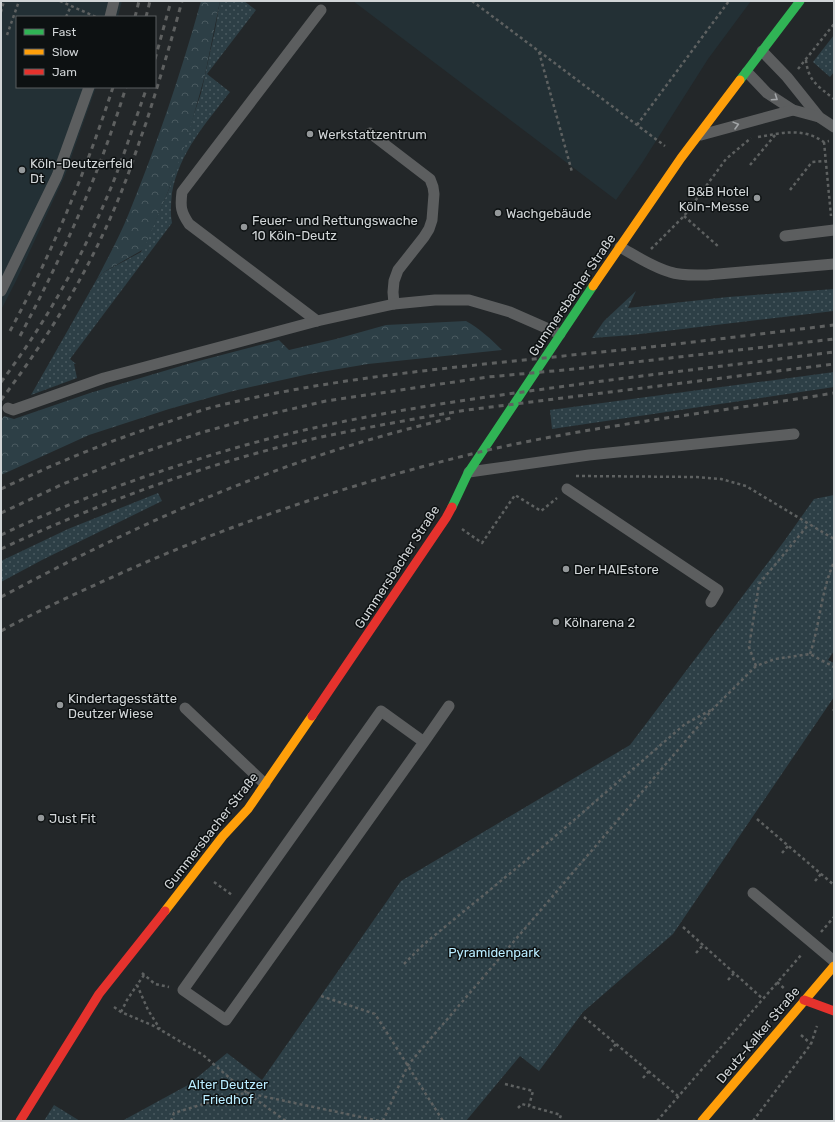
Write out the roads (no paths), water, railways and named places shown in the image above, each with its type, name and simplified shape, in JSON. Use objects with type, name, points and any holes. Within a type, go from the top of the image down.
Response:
[{"type":"street","name":"Gummersbacher Straße","points":[[20,1121],[99,994],[180,894],[223,836],[248,809],[446,518],[468,472],[560,334],[681,158],[800,1]]},
{"type":"street","name":"Deutz-Kalker Straße","points":[[702,1121],[727,1094],[804,1000],[834,966]]},
{"type":"street","points":[[804,1000],[834,1011]]},
{"type":"lane","points":[[110,16],[114,1]]},
{"type":"lane","points":[[317,320],[189,224],[182,214],[180,204],[182,192],[321,10]]},
{"type":"lane","points":[[762,51],[787,77],[819,117],[834,127]]},
{"type":"lane","points":[[746,72],[768,93],[793,110],[819,117]]},
{"type":"lane","points":[[1,291],[57,176],[89,88]]},
{"type":"lane","points":[[698,135],[793,110]]},
{"type":"lane","points":[[370,133],[430,179],[434,187],[432,220],[429,229],[398,270],[394,281],[394,304]]},
{"type":"lane","points":[[786,236],[833,230]]},
{"type":"lane","points":[[620,247],[640,259],[671,273],[707,275],[834,264]]},
{"type":"lane","points":[[8,408],[12,410],[104,378],[317,320],[394,304],[436,300],[469,300],[510,312],[560,334]]},
{"type":"lane","points":[[468,472],[589,455],[794,434]]},
{"type":"lane","points":[[567,489],[718,590],[711,602]]},
{"type":"lane","points":[[424,742],[381,711],[183,990],[226,1020],[424,742],[449,706]]},
{"type":"lane","points":[[185,708],[265,784]]},
{"type":"lane","points":[[753,893],[834,961]]},
{"type":"railway","points":[[135,16],[139,1]]},
{"type":"railway","points":[[146,16],[150,1]]},
{"type":"railway","points":[[156,55],[171,1]]},
{"type":"railway","points":[[1,400],[51,328],[81,278],[107,226],[126,181],[146,123],[182,1]]},
{"type":"railway","points":[[10,331],[40,272],[80,181],[113,88]]},
{"type":"railway","points":[[20,336],[51,275],[79,214],[104,152],[126,88]]},
{"type":"railway","points":[[1,382],[31,340],[58,296],[94,228],[127,146],[147,88]]},
{"type":"railway","points":[[1,489],[63,461],[126,436],[207,409],[304,388],[397,374],[645,348],[834,325]]},
{"type":"railway","points":[[1,513],[63,484],[130,457],[200,433],[257,417],[326,401],[488,377],[575,369],[834,339]]},
{"type":"railway","points":[[1,535],[35,519],[105,491],[185,463],[318,427],[389,413],[496,396],[834,352]]},
{"type":"railway","points":[[1,549],[40,531],[158,484],[239,458],[321,437],[467,410],[834,364]]},
{"type":"railway","points":[[1,631],[68,598],[178,549],[265,516],[398,473],[488,450],[574,433],[834,393]]},
{"type":"railway","points":[[1,597],[82,555],[164,516],[247,481],[348,446],[455,417]]},
{"type":"place","name":"Werkstattzentrum","points":[[310,134]]},
{"type":"place","name":"Köln-Deutzerfeld Dt","points":[[22,170]]},
{"type":"place","name":"B&B Hotel Köln-Messe","points":[[757,198]]},
{"type":"place","name":"Wachgebäude","points":[[498,213]]},
{"type":"place","name":"Feuer- und Rettungswache 10 Köln-Deutz","points":[[244,227]]},
{"type":"place","name":"Der HAIEstore","points":[[566,569]]},
{"type":"place","name":"Kölnarena 2","points":[[556,622]]},
{"type":"place","name":"Kindertagesstätte Deutzer Wiese","points":[[60,705]]},
{"type":"place","name":"Just Fit","points":[[41,818]]},
{"type":"park label","name":"Pyramidenpark","points":[[494,952]]},
{"type":"park label","name":"Alter Deutzer Friedhof","points":[[228,1092]]}]
